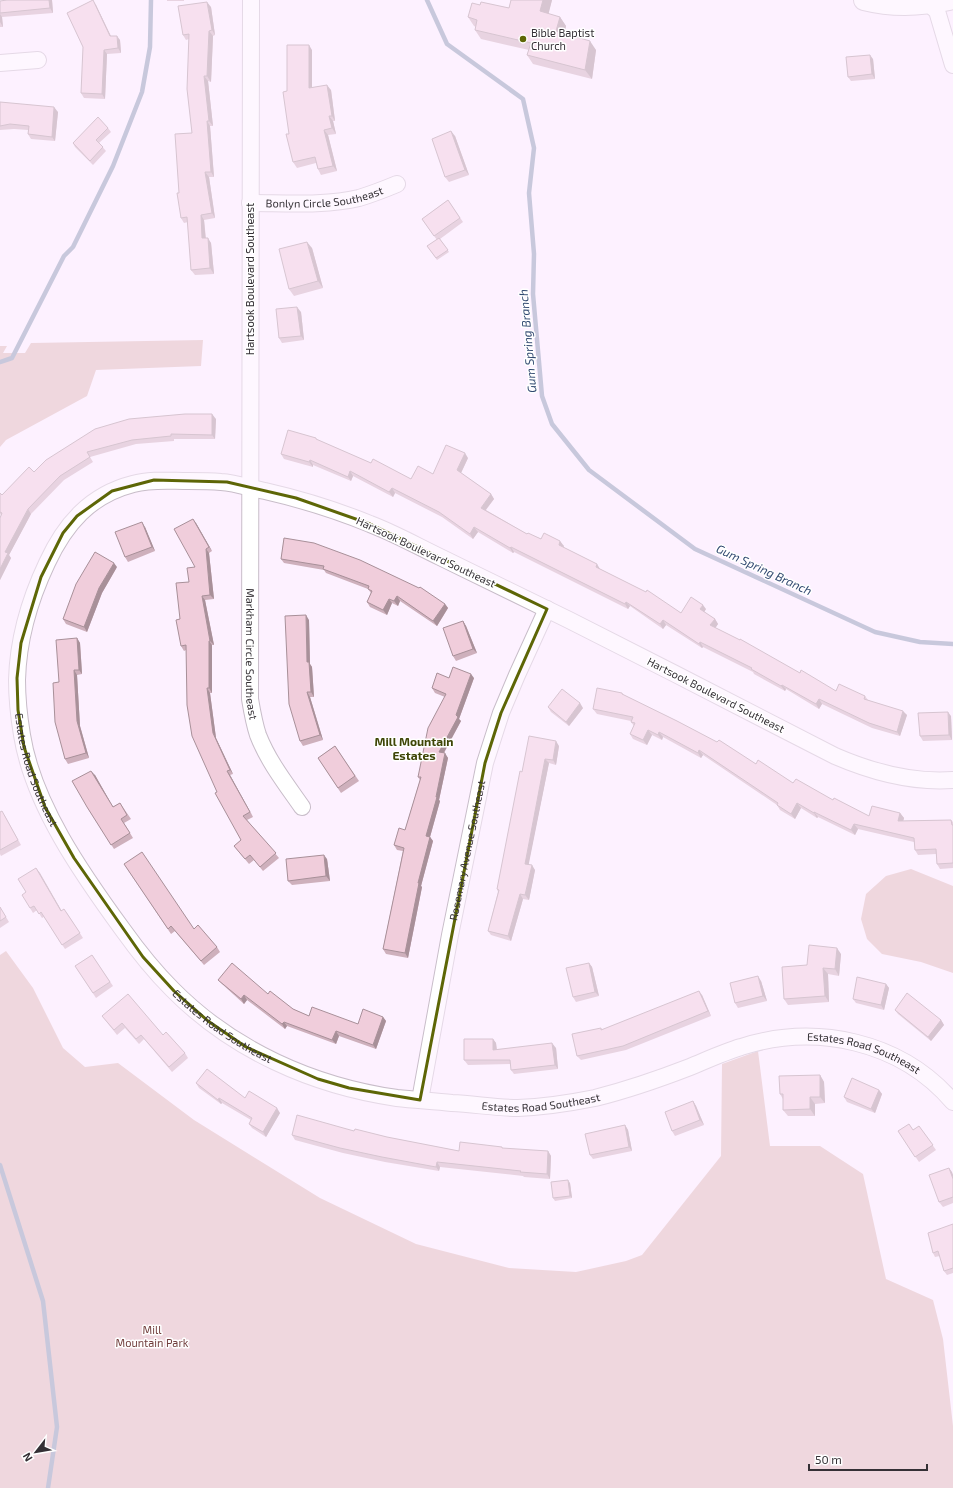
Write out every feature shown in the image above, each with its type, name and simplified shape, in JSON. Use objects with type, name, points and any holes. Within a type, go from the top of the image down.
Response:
[{"type":"street","name":"Hartsook Boulevard Southeast","points":[[251,0],[250,487],[296,498],[370,524],[547,609],[835,756],[858,766],[887,774],[911,778],[953,780]]},
{"type":"street","points":[[864,0],[902,5],[949,0]]},
{"type":"street","points":[[927,2],[937,11],[953,65]]},
{"type":"street","points":[[0,63],[38,60]]},
{"type":"street","name":"Bonlyn Circle Southeast","points":[[250,203],[333,202],[358,198],[397,184]]},
{"type":"street","name":"Estates Road Southeast","points":[[250,487],[227,482],[154,480],[132,484],[112,491],[93,502],[77,516],[60,537],[41,577],[29,610],[21,643],[17,686],[18,710],[24,747],[33,778],[46,807],[74,858],[143,957],[174,991],[208,1021],[246,1047],[281,1065],[318,1079],[349,1088],[395,1098],[517,1108],[557,1104],[597,1097],[636,1086],[740,1047],[768,1040],[796,1037],[824,1038],[846,1041],[868,1046],[900,1058],[928,1078],[953,1102]]},
{"type":"street","name":"Markham Circle Southeast","points":[[250,487],[250,699],[258,735],[268,757],[302,807]]},
{"type":"street","name":"Rosemary Avenue Southeast","points":[[420,1100],[450,935],[485,763],[501,713],[547,609]]},
{"type":"highlighted area","points":[[154,480],[227,482],[296,498],[370,524],[547,609],[501,713],[485,763],[420,1100],[349,1088],[318,1079],[246,1047],[208,1021],[174,991],[143,957],[74,858],[45,807],[24,747],[18,710],[17,678],[21,643],[41,577],[63,533],[77,516],[112,491]]},
{"type":"green space","points":[[203,340],[201,366],[96,370],[87,396],[6,440],[0,447],[0,346],[7,346],[3,353],[25,353],[31,343]]},
{"type":"green space","points":[[911,869],[953,886],[953,973],[921,962],[882,954],[867,939],[861,919],[866,894],[886,876]]},
{"type":"green space","name":"Mill Mountain Park","points":[[6,951],[33,988],[63,1048],[85,1067],[118,1063],[194,1120],[320,1198],[416,1244],[509,1268],[576,1272],[626,1261],[642,1255],[721,1156],[722,1064],[758,1051],[770,1146],[820,1146],[863,1174],[886,1279],[933,1300],[943,1339],[953,1426],[953,1488],[0,1488],[0,955]]},
{"type":"building","points":[[49,0],[50,8],[0,13],[0,1]]},
{"type":"building","points":[[93,0],[110,36],[117,36],[118,48],[104,50],[102,94],[81,93],[83,47],[67,13]]},
{"type":"building","name":"Bible Baptist Church","points":[[511,0],[543,0],[540,11],[560,17],[556,31],[590,41],[585,70],[527,55],[531,43],[475,30],[477,20],[468,17],[472,3],[480,5],[481,2],[509,8]]},
{"type":"building","points":[[207,2],[212,30],[209,31],[207,76],[204,76],[209,121],[207,121],[211,172],[205,172],[212,213],[201,215],[202,238],[208,238],[210,268],[191,270],[187,217],[181,218],[177,193],[179,193],[175,134],[192,133],[187,89],[189,34],[183,35],[178,6]]},
{"type":"building","points":[[287,45],[309,45],[309,88],[327,85],[332,116],[329,116],[332,128],[324,130],[333,166],[318,169],[315,157],[293,162],[286,134],[289,134],[283,92],[287,91]]},
{"type":"building","points":[[870,55],[872,74],[848,77],[846,57]]},
{"type":"building","points":[[0,102],[54,107],[52,137],[28,134],[29,126],[10,124],[0,126]]},
{"type":"building","points":[[98,117],[108,128],[96,140],[103,147],[90,161],[73,143]]},
{"type":"building","points":[[451,131],[465,170],[445,177],[432,139]]},
{"type":"building","points":[[448,200],[460,218],[434,236],[422,219]]},
{"type":"building","points":[[439,238],[448,250],[436,258],[427,246]]},
{"type":"building","points":[[307,242],[318,281],[289,289],[279,249]]},
{"type":"building","points":[[297,307],[301,336],[279,338],[276,309]]},
{"type":"building","points":[[185,414],[212,414],[212,435],[171,434],[171,436],[132,440],[87,452],[90,457],[60,476],[28,509],[5,552],[8,553],[0,569],[0,518],[2,513],[0,512],[0,493],[2,495],[29,467],[34,472],[46,460],[95,429],[129,419]]},
{"type":"building","points":[[288,430],[316,438],[371,463],[373,459],[411,479],[418,466],[433,474],[446,445],[465,453],[457,470],[491,494],[481,508],[527,534],[528,533],[541,539],[544,533],[560,541],[559,545],[597,564],[596,567],[646,592],[647,590],[681,613],[691,597],[703,605],[700,609],[715,619],[710,625],[740,639],[800,673],[801,670],[836,691],[839,684],[865,696],[864,699],[903,711],[897,732],[869,723],[819,699],[816,704],[782,685],[781,686],[751,669],[752,668],[700,642],[699,644],[663,620],[660,624],[626,602],[625,604],[511,547],[510,548],[474,527],[470,534],[439,512],[392,488],[389,492],[350,471],[348,477],[310,460],[309,462],[281,454]]},
{"type":"building","points":[[193,519],[209,547],[206,549],[210,595],[202,596],[210,641],[209,688],[207,688],[213,733],[230,770],[227,771],[250,812],[243,816],[276,853],[260,867],[250,855],[245,859],[234,846],[241,840],[215,793],[217,792],[192,736],[187,705],[186,645],[181,646],[176,620],[180,619],[176,583],[189,582],[187,568],[195,567],[174,529]]},
{"type":"building","points":[[142,522],[152,547],[125,557],[115,532]]},
{"type":"building","points":[[284,538],[314,543],[360,560],[419,588],[420,587],[445,604],[433,621],[397,596],[394,601],[389,599],[383,610],[367,602],[372,591],[368,589],[369,586],[323,569],[324,566],[281,559]]},
{"type":"building","points":[[95,552],[114,563],[99,588],[84,627],[63,619],[76,584]]},
{"type":"building","points":[[306,615],[307,662],[309,662],[311,692],[307,692],[320,735],[300,741],[289,704],[285,616]]},
{"type":"building","points":[[463,621],[473,649],[453,656],[443,628]]},
{"type":"building","points":[[77,638],[79,670],[74,670],[77,721],[86,753],[65,759],[55,722],[53,683],[59,682],[56,640]]},
{"type":"building","points":[[453,667],[471,674],[456,715],[458,717],[439,752],[445,753],[437,797],[426,836],[430,837],[418,883],[405,953],[383,949],[404,848],[394,845],[399,828],[405,830],[421,777],[418,777],[428,728],[446,694],[432,688],[437,673],[449,678]]},
{"type":"building","points":[[597,688],[622,693],[717,742],[719,740],[756,764],[758,760],[793,783],[796,779],[833,800],[834,798],[869,816],[872,806],[900,813],[898,821],[951,820],[953,825],[953,863],[937,864],[936,849],[915,850],[914,838],[854,824],[851,830],[814,813],[797,803],[791,814],[777,805],[778,803],[699,750],[698,753],[659,732],[658,735],[648,730],[643,740],[630,734],[635,723],[631,722],[633,717],[593,709]]},
{"type":"building","points":[[562,689],[580,703],[566,722],[548,707]]},
{"type":"building","points":[[948,712],[949,735],[920,736],[918,713]]},
{"type":"building","points":[[529,736],[556,741],[553,760],[545,759],[525,864],[532,865],[525,895],[520,894],[508,936],[488,931],[499,890],[497,889],[520,771],[522,772]]},
{"type":"building","points":[[335,746],[355,776],[338,788],[318,758]]},
{"type":"building","points":[[91,771],[113,807],[120,803],[127,815],[121,819],[130,833],[111,845],[72,781]]},
{"type":"building","points":[[2,811],[18,840],[0,850],[0,812]]},
{"type":"building","points":[[142,852],[194,929],[198,925],[217,947],[201,961],[171,926],[168,929],[124,864]]},
{"type":"building","points":[[324,855],[326,876],[288,881],[286,859]]},
{"type":"building","points":[[36,868],[61,911],[64,909],[80,933],[62,945],[41,912],[39,914],[34,906],[30,908],[22,895],[26,892],[18,879]]},
{"type":"building","points":[[0,907],[6,917],[0,921]]},
{"type":"building","points":[[809,945],[837,948],[835,969],[823,968],[825,996],[784,999],[782,967],[807,965]]},
{"type":"building","points":[[92,955],[110,982],[93,993],[75,966]]},
{"type":"building","points":[[232,963],[268,994],[270,991],[293,1009],[309,1016],[312,1007],[358,1024],[363,1009],[383,1017],[373,1045],[336,1031],[332,1040],[284,1022],[282,1024],[244,995],[241,999],[218,980]]},
{"type":"building","points":[[589,963],[595,992],[573,997],[566,968]]},
{"type":"building","points":[[758,976],[763,996],[735,1003],[730,983]]},
{"type":"building","points":[[857,977],[886,984],[881,1005],[853,999]]},
{"type":"building","points":[[699,991],[708,1011],[623,1046],[577,1056],[572,1034],[601,1028],[601,1030]]},
{"type":"building","points":[[907,993],[941,1020],[928,1037],[895,1010]]},
{"type":"building","points":[[128,994],[163,1035],[166,1032],[185,1053],[169,1067],[141,1035],[136,1039],[122,1023],[114,1030],[102,1016]]},
{"type":"building","points":[[464,1039],[493,1039],[493,1050],[552,1043],[555,1065],[511,1070],[510,1060],[464,1060]]},
{"type":"building","points":[[207,1069],[245,1098],[249,1091],[277,1108],[263,1132],[249,1124],[252,1118],[219,1098],[218,1100],[196,1083]]},
{"type":"building","points":[[820,1075],[820,1097],[810,1097],[810,1109],[783,1110],[783,1094],[780,1094],[779,1076]]},
{"type":"building","points":[[852,1078],[879,1090],[871,1109],[844,1097]]},
{"type":"building","points":[[693,1101],[700,1120],[672,1131],[665,1112]]},
{"type":"building","points":[[297,1115],[354,1131],[355,1129],[387,1137],[459,1151],[460,1142],[502,1148],[548,1151],[547,1174],[437,1162],[436,1167],[340,1148],[292,1135]]},
{"type":"building","points":[[909,1124],[913,1130],[919,1126],[933,1145],[915,1157],[898,1131]]},
{"type":"building","points":[[625,1125],[629,1147],[590,1155],[585,1134]]},
{"type":"building","points":[[949,1168],[953,1179],[953,1197],[939,1202],[929,1175]]},
{"type":"building","points":[[568,1180],[570,1196],[553,1198],[551,1182]]},
{"type":"building","points":[[953,1224],[953,1268],[944,1271],[938,1251],[933,1253],[928,1233]]},
{"type":"waterway","points":[[0,362],[12,358],[64,256],[73,247],[113,166],[142,92],[150,47],[151,0]]},
{"type":"waterway","name":"Gum Spring Branch","points":[[427,0],[447,44],[523,99],[534,148],[529,193],[534,254],[533,294],[542,396],[552,424],[589,470],[695,549],[875,632],[920,642],[953,644]]},
{"type":"waterway","points":[[0,1165],[43,1301],[57,1427],[48,1488]]},
{"type":"place","name":"Bible Baptist Church","points":[[523,39]]},
{"type":"district","name":"Mill Mountain Estates","points":[[414,749]]}]
